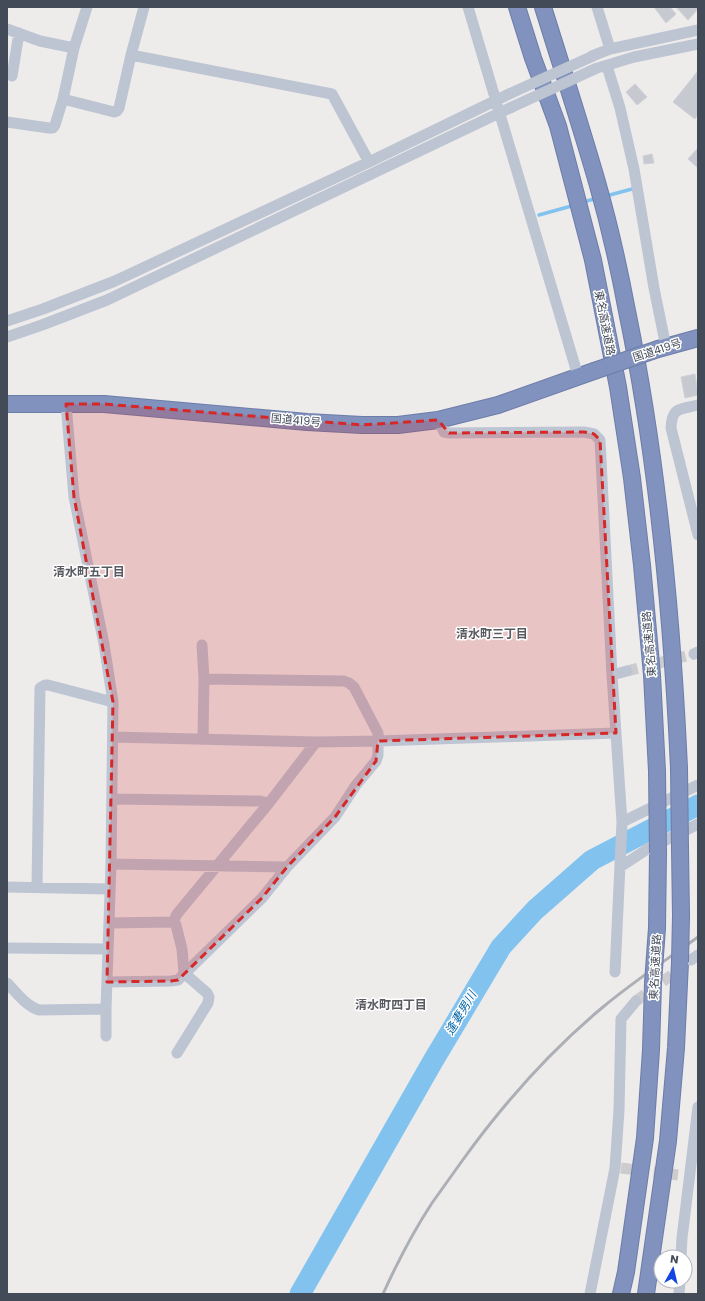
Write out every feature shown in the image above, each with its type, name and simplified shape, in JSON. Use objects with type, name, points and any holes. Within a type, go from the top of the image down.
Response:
[{"type":"highway","name":"東名高速道路","points":[[517,7],[561,141],[593,260],[618,387],[632,478],[652,675],[657,771],[658,853],[657,928],[653,983],[651,1050],[645,1138],[626,1272],[621,1294]]},
{"type":"highway","name":"東名高速道路","points":[[543,7],[598,184],[624,298],[635,354],[654,476],[665,562],[675,672],[679,768],[681,916],[690,959],[676,1048],[668,1141],[646,1294]]},
{"type":"highway","name":"国道419号","points":[[7,404],[104,404],[307,422],[398,425],[438,420],[498,405],[578,376],[594,372],[662,348],[698,338]]},
{"type":"street","points":[[7,122],[53,128],[63,99],[74,48],[87,7]]},
{"type":"street","points":[[63,99],[114,112],[117,111],[144,7]]},
{"type":"street","points":[[468,7],[578,376]]},
{"type":"street","points":[[597,7],[610,49]]},
{"type":"street","points":[[7,29],[40,41],[74,48]]},
{"type":"street","points":[[7,321],[43,309],[115,281],[592,56],[610,49],[698,30]]},
{"type":"street","points":[[12,76],[19,33]]},
{"type":"street","points":[[7,337],[107,300],[499,112],[602,67],[634,57],[698,44]]},
{"type":"street","points":[[131,55],[332,94],[369,162]]},
{"type":"street","points":[[602,67],[620,108],[634,169],[654,288],[662,348]]},
{"type":"street","points":[[66,404],[74,496],[101,629],[113,702],[111,864],[109,888],[106,1036]]},
{"type":"street","points":[[698,405],[675,411],[672,416],[671,428],[698,535]]},
{"type":"street","points":[[438,420],[444,432],[449,433],[584,432],[594,434],[600,440],[612,675],[622,824],[615,972]]},
{"type":"street","points":[[202,645],[204,679],[203,738]]},
{"type":"street","points":[[612,675],[626,671]]},
{"type":"street","points":[[108,982],[178,980],[262,898],[287,867],[335,817],[356,785],[376,761],[378,755],[378,733],[354,687],[349,683],[344,681],[204,679]]},
{"type":"street","points":[[37,888],[40,688],[48,685],[113,702]]},
{"type":"street","points":[[113,737],[203,738],[316,742],[616,733]]},
{"type":"street","points":[[173,922],[177,914],[316,742]]},
{"type":"street","points":[[622,824],[698,785]]},
{"type":"street","points":[[112,799],[252,801],[268,803]]},
{"type":"street","points":[[620,864],[698,824]]},
{"type":"street","points":[[111,864],[287,867]]},
{"type":"street","points":[[7,887],[109,888]]},
{"type":"street","points":[[109,923],[173,922]]},
{"type":"street","points":[[173,922],[176,925],[182,948],[184,973],[207,992],[209,997],[208,1003],[178,1053]]},
{"type":"street","points":[[7,948],[108,949]]},
{"type":"street","points":[[7,983],[29,1005],[39,1010],[106,1009]]},
{"type":"street","points":[[590,1294],[618,1168],[621,1019],[636,1001]]},
{"type":"street","points":[[681,1249],[683,1175],[694,1145],[698,1107]]},
{"type":"highlighted area","points":[[66,404],[104,404],[362,425],[438,420],[449,433],[584,432],[594,434],[600,440],[616,733],[378,741],[376,761],[335,817],[287,867],[262,898],[178,980],[107,982],[113,702],[74,497]]},
{"type":"building","points":[[654,7],[670,7],[676,14],[666,23]]},
{"type":"building","points":[[676,7],[698,7],[698,9],[688,20]]},
{"type":"building","points":[[698,71],[698,114],[695,119],[673,102]]},
{"type":"building","points":[[635,84],[647,97],[637,105],[626,92]]},
{"type":"building","points":[[698,148],[698,168],[688,159]]},
{"type":"building","points":[[652,154],[654,163],[644,164],[643,156]]},
{"type":"building","points":[[695,374],[698,395],[685,398],[681,377]]},
{"type":"waterway","points":[[606,196],[632,189]]},
{"type":"waterway","points":[[583,202],[598,198]]},
{"type":"waterway","points":[[539,215],[575,205]]},
{"type":"waterway","name":"逢妻男川","points":[[300,1294],[433,1061],[501,947],[535,910],[592,860],[698,805]]},
{"type":"tunnel","points":[[627,671],[694,654]]},
{"type":"tunnel","points":[[636,1001],[684,966]]},
{"type":"tunnel","points":[[621,1168],[678,1175]]},
{"type":"railway","points":[[383,1294],[418,1225],[432,1203],[510,1099],[545,1060],[583,1024],[614,998],[698,937]]},
{"type":"district","name":"清水町五丁目","points":[[89,572]]},
{"type":"district","name":"清水町三丁目","points":[[492,634]]},
{"type":"district","name":"清水町四丁目","points":[[391,1005]]}]
